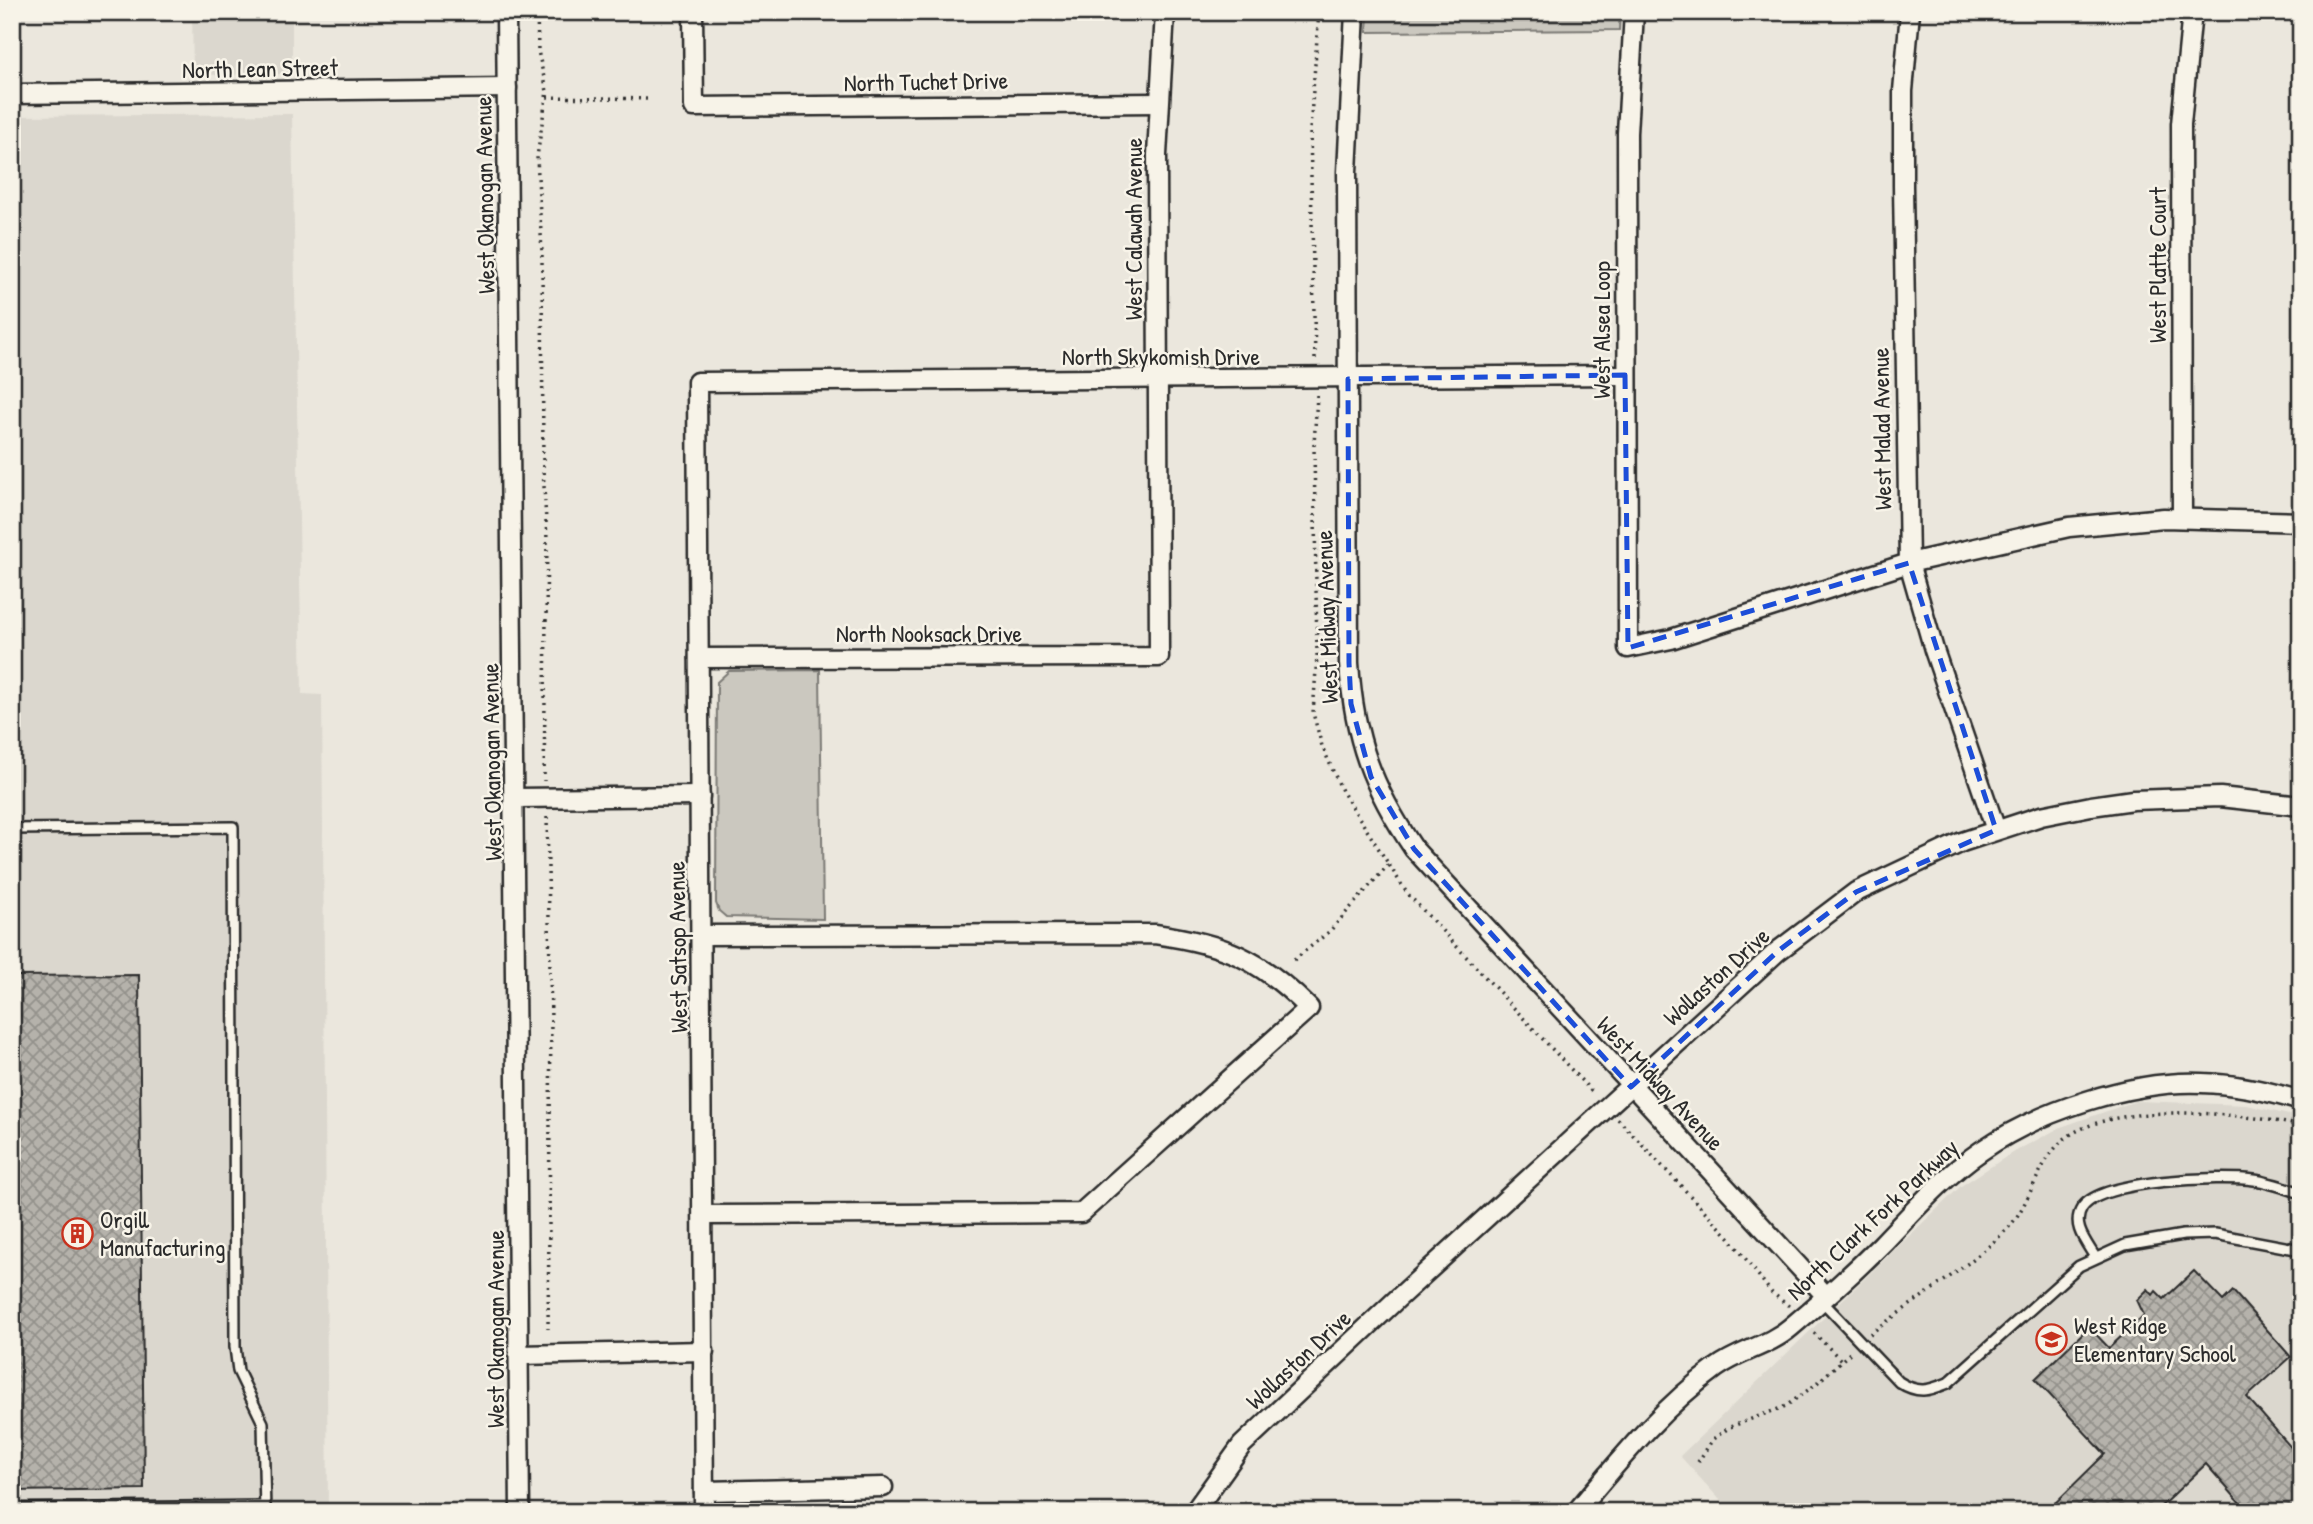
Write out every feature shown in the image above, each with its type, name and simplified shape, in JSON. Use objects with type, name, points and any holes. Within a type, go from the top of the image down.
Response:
[{"type":"street","name":"West Okanogan Avenue","points":[[506,12],[516,798],[520,1512]]},
{"type":"street","name":"North Tuchet Drive","points":[[693,12],[694,107],[1158,103]]},
{"type":"street","name":"West Calawah Avenue","points":[[1159,656],[1158,103],[1165,12]]},
{"type":"street","name":"West Midway Avenue","points":[[1355,12],[1347,172],[1349,663],[1351,704],[1371,777],[1388,811],[1414,849],[1824,1298]]},
{"type":"street","name":"West Alsea Loop","points":[[1634,12],[1627,133],[1625,375],[1628,648],[1671,639],[1909,563]]},
{"type":"street","name":"West Malad Avenue","points":[[1910,12],[1903,90],[1904,395],[1909,563],[1938,661],[1996,830]]},
{"type":"street","name":"West Platte Court","points":[[2182,517],[2181,124],[2192,12]]},
{"type":"street","name":"North Lean Street","points":[[12,94],[508,88]]},
{"type":"street","name":"North Skykomish Drive","points":[[697,382],[1316,380],[1625,375]]},
{"type":"street","name":"West Satsop Avenue","points":[[697,382],[704,1512]]},
{"type":"street","points":[[1909,563],[2069,527],[2182,517],[2301,522]]},
{"type":"street","name":"North Nooksack Drive","points":[[699,658],[1159,656]]},
{"type":"street","points":[[516,798],[700,796]]},
{"type":"street","name":"Wollaston Drive","points":[[1198,1510],[1242,1446],[1778,951],[1856,892],[1929,856],[2041,816],[2133,800],[2220,797],[2301,806]]},
{"type":"street","points":[[701,935],[1155,934],[1194,940],[1257,963],[1279,978],[1309,1008],[1081,1213],[703,1215]]},
{"type":"street","name":"North Clark Fork Parkway","points":[[1576,1512],[1643,1433],[1717,1367],[1782,1335],[1824,1298],[1938,1186],[1983,1150],[2033,1122],[2088,1101],[2153,1086],[2200,1083],[2257,1088],[2301,1101]]},
{"type":"street","points":[[520,1354],[704,1351]]},
{"type":"street","points":[[704,1491],[883,1487]]},
{"type":"lane","points":[[12,829],[233,827],[235,1347],[238,1371],[262,1423],[265,1509],[12,1509]]},
{"type":"lane","points":[[2095,1257],[2080,1233],[2078,1221],[2081,1208],[2090,1199],[2111,1191],[2214,1178],[2255,1180],[2301,1193]]},
{"type":"lane","points":[[1824,1298],[1861,1343],[1899,1382],[1914,1391],[1927,1391],[1948,1383],[2079,1266],[2125,1245],[2183,1235],[2246,1238],[2301,1250]]},
{"type":"path","points":[[537,12],[538,51],[547,97],[537,157],[542,253],[543,469],[547,539],[546,798],[551,1020],[548,1329]]},
{"type":"path","points":[[1319,12],[1310,130],[1316,380],[1314,445],[1317,655],[1313,713],[1322,746],[1342,791],[1407,893],[1729,1237],[1771,1293],[1842,1361]]},
{"type":"path","points":[[547,97],[651,99]]},
{"type":"path","points":[[1294,960],[1330,931],[1389,865]]},
{"type":"path","points":[[1698,1462],[1713,1439],[1730,1427],[1786,1406],[1861,1343],[1988,1247],[2011,1225],[2044,1165],[2063,1141],[2094,1125],[2135,1113],[2237,1117],[2301,1126]]},
{"type":"highlighted area","points":[[1625,375],[1628,648],[1909,563],[1996,830],[1856,892],[1778,951],[1631,1087],[1414,849],[1371,777],[1351,704],[1348,379]]},
{"type":"shaded area","points":[[192,12],[292,12],[292,74],[193,75]]},
{"type":"shaded area","points":[[1368,12],[1620,12],[1619,30],[1367,32]]},
{"type":"shaded area","points":[[292,114],[302,694],[322,695],[328,1512],[12,1512],[12,116]]},
{"type":"shaded area","points":[[820,670],[823,919],[726,917],[719,911],[716,903],[717,682],[729,671]]},
{"type":"shaded area","name":"West Ridge Elementary School","points":[[2136,1101],[2247,1105],[2301,1118],[2301,1512],[1731,1512],[1680,1456],[1961,1186],[2012,1153],[2061,1127]]},
{"type":"building","name":"Orgill Manufacturing","points":[[139,975],[144,1489],[12,1491],[12,976]]},
{"type":"building","points":[[2194,1271],[2223,1301],[2233,1291],[2291,1357],[2247,1397],[2301,1459],[2301,1512],[2248,1512],[2206,1464],[2155,1512],[2046,1512],[2105,1454],[2035,1379],[2089,1327],[2109,1348],[2144,1315],[2137,1300],[2148,1289],[2153,1295],[2156,1291],[2164,1299]]},
{"type":"place","name":"Orgill Manufacturing","points":[[77,1233]]},
{"type":"place","name":"West Ridge Elementary School","points":[[2051,1339]]}]
